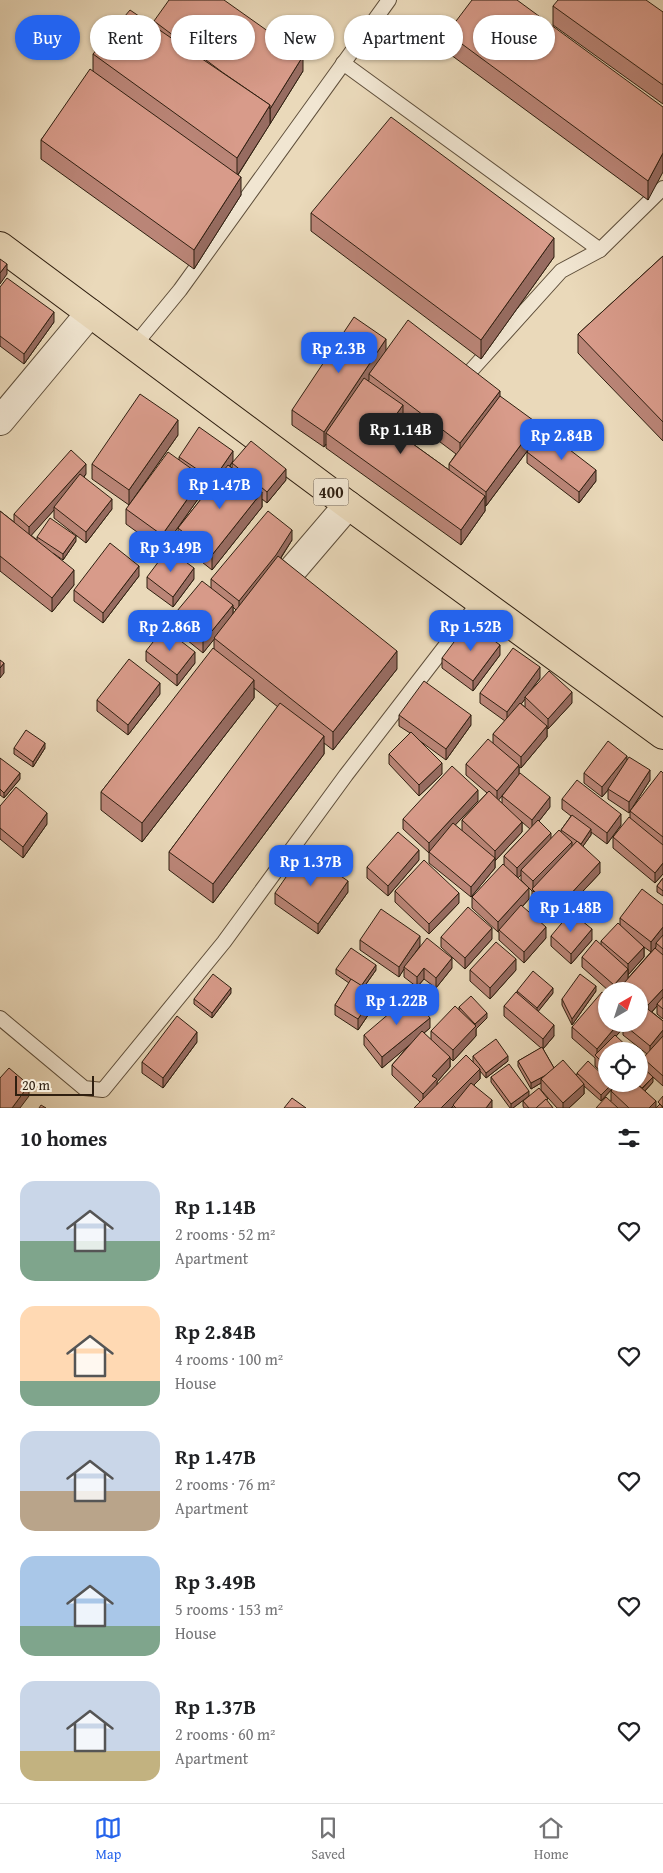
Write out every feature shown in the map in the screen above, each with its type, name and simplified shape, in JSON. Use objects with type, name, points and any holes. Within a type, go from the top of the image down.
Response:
[{"type":"main road","name":"400","points":[[0,246],[348,505],[663,735]]},
{"type":"street","points":[[0,421],[90,313]]},
{"type":"street","points":[[289,574],[348,505]]},
{"type":"lane","points":[[134,346],[180,290],[388,0]]},
{"type":"lane","points":[[343,63],[600,250]]},
{"type":"lane","points":[[468,374],[561,271],[600,250],[663,188]]},
{"type":"lane","points":[[0,1018],[84,1088],[103,1090],[224,942],[346,775],[480,601]]},
{"type":"building","points":[[169,0],[224,0],[245,15],[171,15],[171,34],[161,26],[161,15],[158,15]]},
{"type":"building","points":[[472,0],[517,0],[537,15],[473,15],[473,52],[463,45],[463,15],[461,15]]},
{"type":"building","points":[[558,0],[646,0],[663,12],[663,85],[553,6]]},
{"type":"building","points":[[130,10],[137,15],[126,15]]},
{"type":"building","points":[[255,22],[265,29],[265,60],[301,60],[270,109],[270,105],[206,60],[255,60]]},
{"type":"building","points":[[555,28],[663,107],[663,153],[648,181],[484,60],[555,60]]},
{"type":"building","points":[[161,31],[171,38],[171,60],[204,60],[270,105],[237,158],[101,60],[161,60]]},
{"type":"building","points":[[90,69],[241,177],[194,250],[41,140]]},
{"type":"building","points":[[391,117],[554,238],[481,340],[311,213]]},
{"type":"building","points":[[663,256],[663,422],[578,334]]},
{"type":"building","points":[[0,259],[7,264],[0,273]]},
{"type":"building","points":[[7,278],[54,312],[24,354],[0,336],[0,287]]},
{"type":"building","points":[[354,317],[386,339],[324,432],[292,410]]},
{"type":"building","points":[[408,320],[500,391],[460,443],[369,374]]},
{"type":"building","points":[[364,378],[403,405],[388,426],[485,496],[461,530],[326,433]]},
{"type":"building","points":[[140,394],[178,420],[129,490],[92,464]]},
{"type":"building","points":[[500,396],[537,423],[486,492],[449,464]]},
{"type":"building","points":[[199,427],[233,451],[213,480],[179,457]]},
{"type":"building","points":[[544,430],[596,470],[579,492],[527,452]]},
{"type":"building","points":[[251,441],[286,469],[267,492],[232,463]]},
{"type":"building","points":[[71,450],[86,464],[29,527],[14,514]]},
{"type":"building","points":[[168,452],[203,477],[162,535],[126,509]]},
{"type":"building","points":[[228,465],[262,492],[212,555],[178,528]]},
{"type":"building","points":[[80,474],[112,499],[86,532],[54,507]]},
{"type":"building","points":[[0,511],[74,570],[52,598],[0,556]]},
{"type":"building","points":[[268,511],[292,530],[276,555],[239,601],[211,579]]},
{"type":"building","points":[[50,518],[76,536],[63,554],[37,537]]},
{"type":"building","points":[[110,543],[139,566],[103,613],[74,590]]},
{"type":"building","points":[[168,549],[194,568],[173,597],[147,577]]},
{"type":"building","points":[[278,556],[397,651],[333,732],[214,638]]},
{"type":"building","points":[[202,581],[233,605],[203,642],[172,617]]},
{"type":"building","points":[[469,622],[500,645],[473,681],[442,658]]},
{"type":"building","points":[[164,628],[195,652],[177,675],[146,651]]},
{"type":"building","points":[[213,648],[254,680],[142,823],[101,792]]},
{"type":"building","points":[[513,648],[540,667],[507,712],[480,693]]},
{"type":"building","points":[[129,659],[160,683],[128,725],[97,700]]},
{"type":"building","points":[[0,660],[4,663],[0,668]]},
{"type":"building","points":[[549,671],[572,692],[548,719],[525,697]]},
{"type":"building","points":[[424,681],[471,715],[446,749],[399,715]]},
{"type":"building","points":[[280,703],[324,736],[213,884],[169,852]]},
{"type":"building","points":[[520,703],[547,726],[521,757],[493,734]]},
{"type":"building","points":[[26,730],[45,743],[33,762],[14,748]]},
{"type":"building","points":[[411,732],[442,763],[419,785],[389,754]]},
{"type":"building","points":[[488,739],[519,765],[497,791],[466,764]]},
{"type":"building","points":[[608,741],[627,756],[602,787],[584,773]]},
{"type":"building","points":[[629,757],[650,770],[629,802],[608,789]]},
{"type":"building","points":[[0,758],[20,773],[4,793],[0,789]]},
{"type":"building","points":[[452,766],[478,790],[429,843],[403,819]]},
{"type":"building","points":[[661,771],[663,773],[663,837],[630,811]]},
{"type":"building","points":[[520,773],[550,797],[532,820],[502,796]]},
{"type":"building","points":[[577,780],[621,814],[607,833],[562,799]]},
{"type":"building","points":[[16,787],[47,813],[23,847],[0,828],[0,806]]},
{"type":"building","points":[[489,791],[522,822],[495,851],[462,820]]},
{"type":"building","points":[[572,815],[591,829],[581,844],[561,830]]},
{"type":"building","points":[[629,817],[663,845],[663,863],[655,873],[613,837]]},
{"type":"building","points":[[538,820],[551,833],[517,868],[504,856]]},
{"type":"building","points":[[453,823],[495,858],[471,887],[429,852]]},
{"type":"building","points":[[559,830],[572,842],[533,881],[521,870]]},
{"type":"building","points":[[398,832],[419,850],[388,886],[367,867]]},
{"type":"building","points":[[577,841],[600,862],[555,911],[532,889]]},
{"type":"building","points":[[304,851],[348,881],[318,924],[275,893]]},
{"type":"building","points":[[424,860],[459,893],[429,924],[395,891]]},
{"type":"building","points":[[503,864],[529,888],[498,922],[472,897]]},
{"type":"building","points":[[663,878],[663,891],[657,886]]},
{"type":"building","points":[[642,889],[663,905],[663,927],[651,942],[620,918]]},
{"type":"building","points":[[521,905],[546,927],[524,952],[499,930]]},
{"type":"building","points":[[468,907],[492,928],[465,958],[441,937]]},
{"type":"building","points":[[381,909],[420,936],[399,967],[360,940]]},
{"type":"building","points":[[571,912],[592,929],[571,954],[551,936]]},
{"type":"building","points":[[618,923],[644,947],[628,964],[601,941]]},
{"type":"building","points":[[663,935],[663,949],[656,943]]},
{"type":"building","points":[[427,938],[452,958],[436,978],[424,968],[417,977],[404,967]]},
{"type":"building","points":[[596,940],[628,969],[617,982],[611,982],[582,957]]},
{"type":"building","points":[[496,942],[516,959],[490,988],[470,970]]},
{"type":"building","points":[[351,948],[376,965],[361,986],[336,969]]},
{"type":"building","points":[[655,948],[663,955],[663,989],[648,1005],[648,982],[625,982]]},
{"type":"building","points":[[533,971],[553,988],[537,1008],[517,991]]},
{"type":"building","points":[[213,974],[231,988],[212,1013],[194,999]]},
{"type":"building","points":[[580,974],[596,986],[572,1019],[562,999]]},
{"type":"building","points":[[351,979],[375,994],[358,1019],[335,1005]]},
{"type":"building","points":[[516,992],[554,1025],[543,1039],[504,1006]]},
{"type":"building","points":[[411,995],[430,1018],[382,1057],[364,1035]]},
{"type":"building","points":[[471,996],[487,1013],[475,1024],[459,1007]]},
{"type":"building","points":[[598,997],[598,1032],[611,1032],[603,1042],[598,1042],[597,1049],[572,1027]]},
{"type":"building","points":[[663,997],[663,1009],[657,1004]]},
{"type":"building","points":[[455,1006],[476,1026],[453,1050],[431,1031]]},
{"type":"building","points":[[648,1009],[663,1021],[663,1030],[650,1046],[648,1042],[645,1042],[633,1032],[648,1032]]},
{"type":"building","points":[[177,1016],[197,1032],[163,1078],[142,1062]]},
{"type":"building","points":[[422,1031],[450,1057],[432,1076],[437,1079],[423,1094],[392,1065]]},
{"type":"building","points":[[615,1035],[622,1042],[608,1042]]},
{"type":"building","points":[[663,1036],[663,1076],[648,1062],[648,1052]]},
{"type":"building","points":[[496,1039],[508,1056],[486,1073],[473,1056]]},
{"type":"building","points":[[542,1047],[554,1068],[548,1074],[531,1083],[518,1061]]},
{"type":"building","points":[[466,1055],[480,1069],[441,1108],[414,1108]]},
{"type":"building","points":[[563,1060],[584,1084],[563,1103],[541,1079]]},
{"type":"building","points":[[588,1061],[598,1070],[598,1092],[604,1092],[601,1095],[577,1073]]},
{"type":"building","points":[[509,1064],[529,1091],[511,1104],[491,1077]]},
{"type":"building","points":[[9,1068],[29,1085],[12,1108],[0,1108],[0,1078]]},
{"type":"building","points":[[648,1072],[653,1077],[648,1082]]},
{"type":"building","points":[[471,1083],[492,1100],[486,1108],[456,1108],[453,1105]]},
{"type":"building","points":[[539,1088],[548,1099],[536,1108],[529,1108],[523,1101]]},
{"type":"building","points":[[612,1092],[646,1092],[656,1101],[649,1108],[629,1108]]},
{"type":"building","points":[[663,1096],[663,1107],[658,1102]]},
{"type":"building","points":[[606,1097],[618,1108],[596,1108]]},
{"type":"building","points":[[292,1098],[306,1108],[284,1108]]},
{"type":"building","points":[[546,1099],[553,1108],[536,1108]]}]
